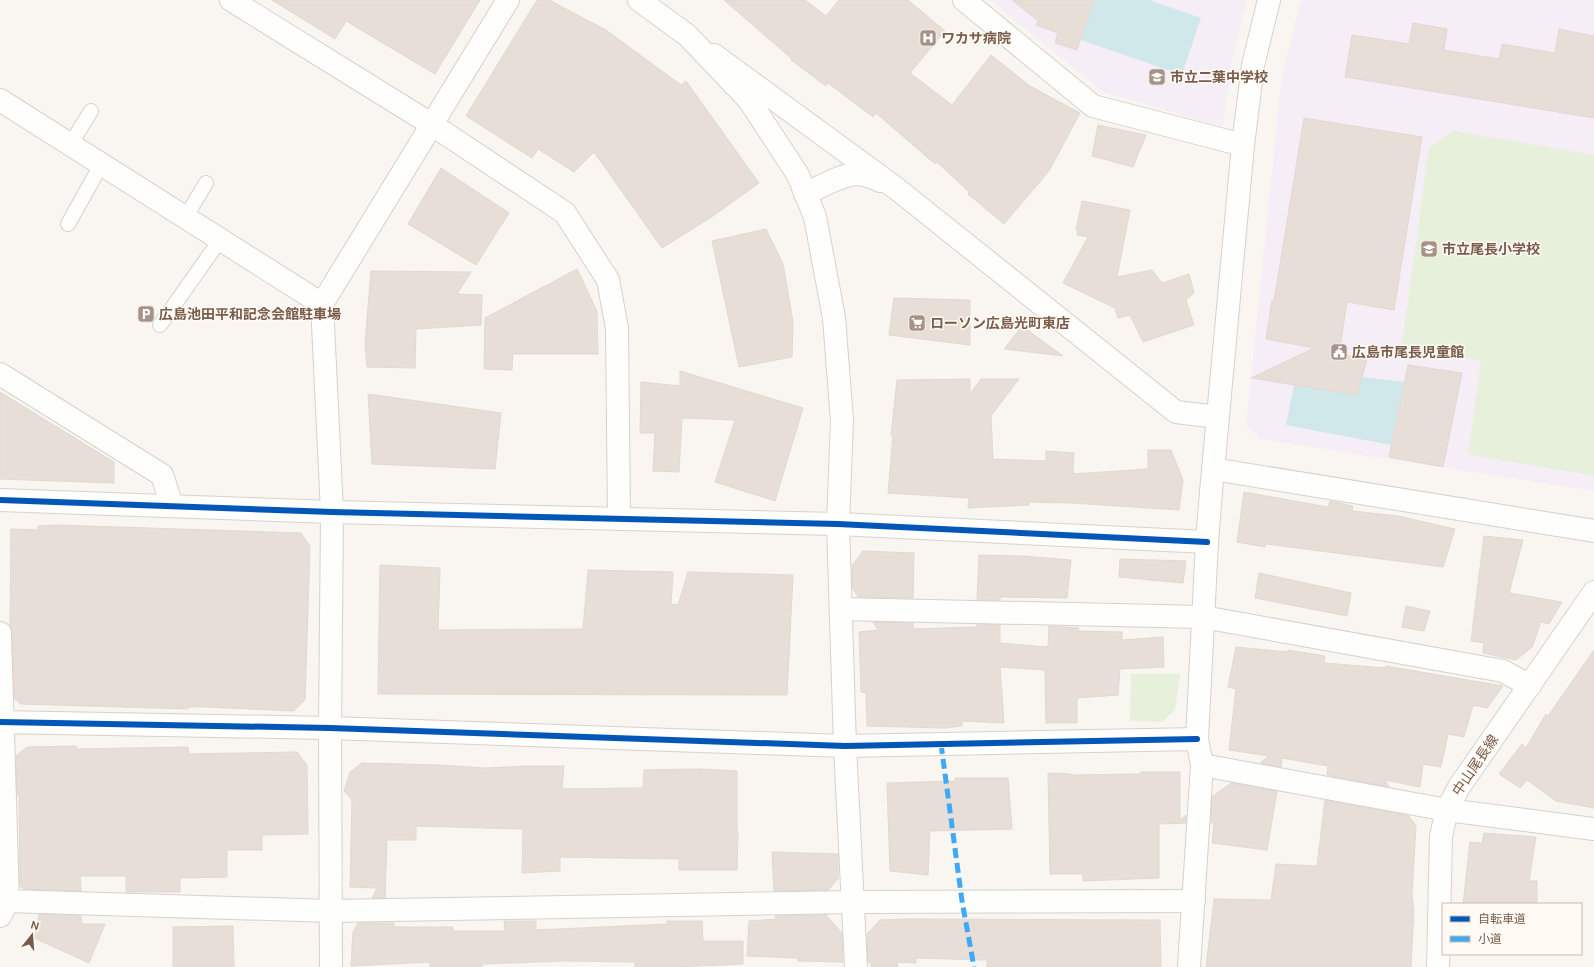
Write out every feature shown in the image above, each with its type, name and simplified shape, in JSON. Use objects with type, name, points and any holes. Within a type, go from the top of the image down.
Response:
[{"type":"street","points":[[231,0],[431,124],[565,213],[608,280],[617,328],[619,519]]},
{"type":"street","points":[[331,967],[330,728],[332,512],[322,304],[508,0]]},
{"type":"street","points":[[640,0],[897,189],[1176,412],[1218,417]]},
{"type":"street","points":[[964,0],[1093,106],[1243,145]]},
{"type":"street","points":[[1189,967],[1202,765],[1197,739],[1206,542],[1243,145],[1253,65],[1269,0]]},
{"type":"street","points":[[687,35],[749,100],[798,175],[815,217],[834,318],[842,421],[838,524],[845,746],[856,967]]},
{"type":"street","points":[[0,100],[322,304]]},
{"type":"street","points":[[805,194],[842,178],[856,174],[870,177],[897,189]]},
{"type":"street","points":[[0,374],[162,475],[172,506]]},
{"type":"street","points":[[1213,469],[1594,531]]},
{"type":"street","points":[[0,500],[332,512],[838,524],[1206,542]]},
{"type":"street","name":"中山尾長線","points":[[1438,967],[1441,836],[1447,810],[1459,787],[1594,592]]},
{"type":"street","points":[[841,609],[1203,617],[1503,671],[1530,686]]},
{"type":"street","points":[[0,633],[4,909],[331,911],[852,902],[1194,901]]},
{"type":"street","points":[[1,722],[330,728],[845,746],[1197,739]]},
{"type":"street","points":[[1202,765],[1447,810],[1594,829]]},
{"type":"lane","points":[[70,145],[91,111]]},
{"type":"lane","points":[[68,224],[101,165]]},
{"type":"lane","points":[[185,218],[206,183]]},
{"type":"lane","points":[[160,325],[220,240]]},
{"type":"shaded area","name":"市立二葉中学校","points":[[990,0],[1247,0],[1232,62],[1223,127],[1103,92]]},
{"type":"shaded area","name":"市立尾長小学校","points":[[1301,0],[1594,0],[1594,491],[1260,439],[1246,425],[1282,74]]},
{"type":"green space","points":[[1453,131],[1594,155],[1594,476],[1468,454],[1481,361],[1402,345],[1429,147]]},
{"type":"green space","points":[[1131,674],[1180,674],[1175,710],[1162,722],[1130,721]]},
{"type":"water","points":[[1094,0],[1149,0],[1201,18],[1182,75],[1081,40]]},
{"type":"water","points":[[1362,377],[1404,382],[1391,445],[1286,425],[1294,385],[1357,395]]},
{"type":"building","points":[[272,0],[480,0],[435,74],[346,21],[335,39]]},
{"type":"building","points":[[537,0],[549,0],[606,30],[681,85],[686,81],[759,183],[713,216],[662,248],[594,152],[574,172],[538,149],[532,158],[466,116]]},
{"type":"building","points":[[724,0],[805,0],[826,16],[839,0],[908,0],[945,31],[910,73],[952,105],[991,55],[1030,86],[1080,113],[1049,171],[1004,224],[968,194],[969,192],[937,162],[935,164],[876,113],[873,117],[828,83],[826,86],[791,60],[792,59]]},
{"type":"building","points":[[1012,0],[1094,0],[1077,50],[1055,43],[1058,33],[1036,25],[1038,21]]},
{"type":"building","points":[[1413,23],[1447,29],[1444,50],[1499,59],[1502,44],[1555,53],[1559,29],[1594,36],[1594,118],[1345,77],[1352,35],[1409,44]]},
{"type":"building","points":[[1304,118],[1422,137],[1394,310],[1347,302],[1339,354],[1367,359],[1357,395],[1251,378],[1314,348],[1266,339],[1272,300],[1274,301]]},
{"type":"building","points":[[1098,125],[1146,135],[1133,167],[1092,156]]},
{"type":"building","points":[[441,168],[509,213],[476,265],[408,224]]},
{"type":"building","points":[[1082,201],[1130,210],[1117,277],[1152,270],[1162,283],[1189,274],[1194,293],[1186,300],[1194,325],[1143,342],[1130,315],[1118,318],[1115,308],[1063,283],[1088,237],[1077,235],[1078,230],[1076,230]]},
{"type":"building","points":[[766,229],[783,264],[793,322],[792,357],[739,367],[712,241]]},
{"type":"building","points":[[577,269],[597,311],[598,354],[513,354],[512,370],[484,369],[485,318]]},
{"type":"building","points":[[371,271],[471,272],[457,294],[482,295],[481,325],[416,329],[415,368],[367,367],[365,343]]},
{"type":"building","points":[[894,298],[970,300],[970,345],[889,335]]},
{"type":"building","points":[[1022,326],[1063,356],[1004,349]]},
{"type":"building","points":[[1408,365],[1462,373],[1443,467],[1389,457]]},
{"type":"building","points":[[680,371],[803,408],[775,501],[715,482],[735,420],[682,418],[679,472],[653,471],[655,433],[640,433],[641,382],[680,386]]},
{"type":"building","points":[[970,379],[970,394],[981,379],[1019,379],[991,416],[993,459],[1046,461],[1046,451],[1074,453],[1073,474],[1148,469],[1148,450],[1171,450],[1183,480],[1179,510],[1071,503],[1029,502],[1029,505],[968,508],[969,498],[888,493],[893,436],[891,436],[897,380]]},
{"type":"building","points":[[0,392],[114,462],[114,483],[0,479]]},
{"type":"building","points":[[368,394],[501,413],[495,469],[372,464]]},
{"type":"building","points":[[1244,492],[1328,507],[1330,501],[1353,506],[1352,511],[1398,516],[1455,529],[1443,567],[1266,544],[1265,547],[1237,542]]},
{"type":"building","points":[[56,525],[301,533],[310,546],[305,700],[294,711],[205,707],[188,707],[188,709],[21,704],[14,698],[12,633],[10,626],[11,529],[38,530],[38,526]]},
{"type":"building","points":[[1484,536],[1523,540],[1509,593],[1562,602],[1549,624],[1541,622],[1532,647],[1516,660],[1483,653],[1484,643],[1471,641]]},
{"type":"building","points":[[863,551],[914,553],[913,598],[858,597],[852,587],[852,566]]},
{"type":"building","points":[[979,555],[1023,556],[1071,560],[1067,598],[1000,597],[1000,600],[977,600]]},
{"type":"building","points":[[1120,559],[1186,561],[1183,583],[1119,577]]},
{"type":"building","points":[[380,565],[440,568],[438,630],[583,629],[588,570],[673,572],[671,604],[678,605],[688,572],[793,575],[787,695],[378,694]]},
{"type":"building","points":[[1259,573],[1351,593],[1347,616],[1255,598]]},
{"type":"building","points":[[1406,606],[1430,611],[1424,631],[1402,627]]},
{"type":"building","points":[[873,622],[913,623],[913,629],[977,627],[977,624],[1000,625],[1000,643],[1048,647],[1049,626],[1079,628],[1078,631],[1122,632],[1122,640],[1163,637],[1164,667],[1120,669],[1118,695],[1077,698],[1077,723],[1046,723],[1045,670],[1000,667],[1004,723],[962,721],[962,726],[945,728],[867,726],[866,693],[861,692],[859,632],[878,630]]},
{"type":"building","points":[[1236,647],[1288,652],[1288,650],[1325,656],[1324,663],[1386,668],[1386,666],[1503,686],[1487,708],[1473,705],[1464,737],[1448,734],[1441,767],[1423,764],[1420,787],[1385,780],[1389,787],[1327,775],[1328,766],[1282,758],[1281,767],[1260,763],[1269,756],[1229,750],[1236,689],[1228,687]]},
{"type":"building","points":[[1594,650],[1594,808],[1556,801],[1527,780],[1520,788],[1499,774],[1522,744],[1526,748],[1546,714],[1548,716]]},
{"type":"building","points":[[76,746],[77,749],[188,747],[189,754],[297,752],[307,765],[308,834],[262,835],[262,850],[227,850],[227,877],[180,878],[180,892],[126,892],[126,876],[80,876],[81,891],[24,889],[20,886],[19,795],[17,795],[16,756],[27,747]]},
{"type":"building","points":[[362,763],[486,768],[564,766],[562,789],[643,788],[644,770],[700,769],[737,771],[737,870],[679,870],[679,859],[560,857],[560,871],[522,873],[523,829],[416,826],[416,840],[387,840],[385,898],[372,898],[377,888],[350,887],[352,800],[344,791],[350,772]]},
{"type":"building","points":[[1141,772],[1180,772],[1180,820],[1186,815],[1186,823],[1159,824],[1159,878],[1083,881],[1083,874],[1050,874],[1048,773],[1071,775],[1141,774]]},
{"type":"building","points":[[955,778],[1008,778],[1012,829],[930,831],[928,875],[890,871],[887,783],[955,781]]},
{"type":"building","points":[[1231,783],[1277,791],[1267,850],[1212,843],[1214,823],[1211,823],[1212,797]]},
{"type":"building","points":[[1325,800],[1409,816],[1416,826],[1412,895],[1414,910],[1411,967],[1206,967],[1214,899],[1271,900],[1276,864],[1317,866]]},
{"type":"building","points":[[1484,833],[1536,837],[1529,881],[1537,881],[1537,903],[1463,903],[1470,842],[1482,843]]},
{"type":"building","points":[[772,852],[838,854],[838,879],[828,890],[774,891]]},
{"type":"building","points":[[39,914],[81,916],[82,924],[105,924],[89,963],[34,938]]},
{"type":"building","points":[[826,915],[842,933],[843,962],[798,961],[798,958],[747,956],[749,921],[776,919],[775,916]]},
{"type":"building","points":[[880,920],[1160,920],[1161,967],[987,967],[987,960],[916,958],[916,963],[897,962],[898,967],[871,967],[871,962],[868,962],[867,934]]},
{"type":"building","points":[[504,921],[536,921],[536,930],[667,924],[667,921],[702,921],[703,941],[743,941],[743,964],[635,967],[635,962],[565,961],[482,964],[482,967],[430,967],[430,962],[351,966],[353,932],[358,923],[394,923],[394,927],[453,927],[453,931],[505,931]]},
{"type":"building","points":[[233,926],[234,967],[173,967],[173,927]]},
{"type":"marked path","points":[[941,744],[962,901],[974,967]]},
{"type":"cycle path","points":[[0,500],[332,512],[838,524],[1207,542]]},
{"type":"cycle path","points":[[0,722],[330,728],[845,746],[1197,739]]},
{"type":"place","name":"ワカサ病院","points":[[928,38]]},
{"type":"place","name":"市立二葉中学校","points":[[1157,77]]},
{"type":"place","name":"市立尾長小学校","points":[[1429,249]]},
{"type":"place","name":"広島池田平和記念会館駐車場","points":[[146,314]]},
{"type":"place","name":"ローソン広島光町東店","points":[[917,323]]},
{"type":"place","name":"広島市尾長児童館","points":[[1339,352]]}]
